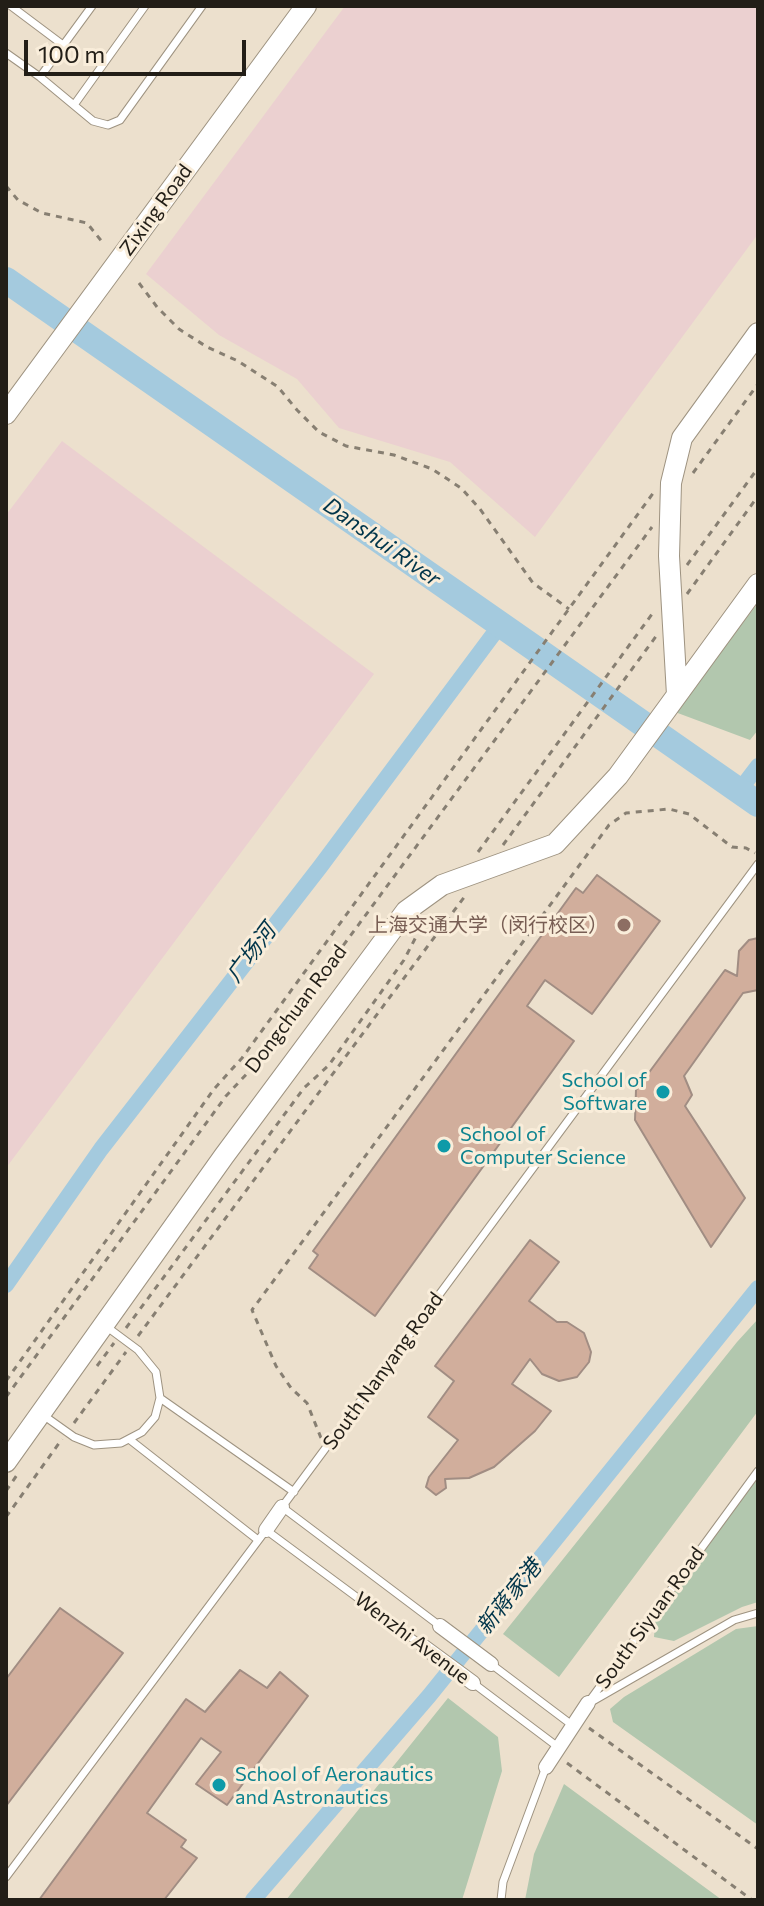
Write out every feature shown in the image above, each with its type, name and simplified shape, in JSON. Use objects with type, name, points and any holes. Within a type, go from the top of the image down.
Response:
[{"type":"main road","name":"Zixing Road","points":[[6,414],[306,6]]},
{"type":"main road","points":[[677,695],[669,556],[671,483],[682,438],[758,333]]},
{"type":"main road","name":"Dongchuan Road","points":[[14,1465],[41,1413],[112,1331],[224,1156],[406,911],[442,885],[555,844],[618,776],[758,584]]},
{"type":"street","name":"South Nanyang Road","points":[[262,1535],[282,1507]]},
{"type":"street","name":"Wenzhi Avenue","points":[[440,1626],[491,1664]]},
{"type":"street","name":"Wenzhi Avenue","points":[[424,1647],[473,1683]]},
{"type":"street","name":"South Siyuan Road","points":[[546,1767],[588,1703]]},
{"type":"lane","points":[[11,6],[63,45]]},
{"type":"lane","points":[[40,77],[92,6]]},
{"type":"lane","points":[[74,105],[145,6]]},
{"type":"lane","points":[[6,53],[93,121],[108,125],[120,120],[202,6]]},
{"type":"lane","name":"South Nanyang Road","points":[[282,1507],[758,864]]},
{"type":"lane","points":[[41,1413],[67,1432],[94,1445],[121,1443],[142,1432],[155,1417],[160,1398],[156,1372],[131,1345],[112,1331]]},
{"type":"lane","points":[[160,1398],[294,1492]]},
{"type":"lane","name":"Wenzhi Avenue","points":[[129,1439],[424,1647]]},
{"type":"lane","name":"South Siyuan Road","points":[[588,1703],[758,1471]]},
{"type":"lane","name":"Wenzhi Avenue","points":[[282,1507],[440,1626]]},
{"type":"lane","name":"South Nanyang Road","points":[[6,1877],[262,1535]]},
{"type":"lane","points":[[588,1703],[734,1620],[758,1613]]},
{"type":"lane","name":"Wenzhi Avenue","points":[[491,1664],[574,1722]]},
{"type":"lane","name":"Wenzhi Avenue","points":[[473,1683],[556,1750]]},
{"type":"lane","points":[[501,1900],[503,1882],[546,1767]]},
{"type":"path","points":[[6,186],[18,200],[42,213],[87,223],[103,243]]},
{"type":"path","points":[[6,1381],[214,1089],[242,1058],[569,609],[533,583],[480,509],[461,488],[432,469],[394,455],[346,446],[319,432],[278,387],[179,329],[139,283]]},
{"type":"path","points":[[687,566],[758,468]]},
{"type":"path","points":[[684,598],[758,496]]},
{"type":"path","points":[[473,859],[660,602]]},
{"type":"path","name":"Dongchuan Road","points":[[6,1397],[226,1096],[255,1065],[584,619]]},
{"type":"path","points":[[503,844],[666,624]]},
{"type":"path","points":[[326,1448],[307,1403],[291,1388],[276,1366],[252,1310],[609,825],[626,813],[669,809],[689,814],[732,847],[746,848],[758,855]]},
{"type":"path","points":[[6,1517],[466,894]]},
{"type":"path","points":[[92,1374],[112,1331],[304,1088],[329,1065],[404,960],[436,908]]},
{"type":"path","points":[[6,1491],[14,1465]]},
{"type":"path","points":[[574,1722],[758,1849]]},
{"type":"path","points":[[556,1750],[752,1900]]},
{"type":"shaded area","points":[[345,6],[758,6],[758,234],[535,537],[450,462],[339,428],[297,379],[219,335],[146,274]]},
{"type":"shaded area","points":[[62,441],[374,674],[6,1168],[6,515]]},
{"type":"green space","points":[[758,603],[758,730],[750,740],[675,712]]},
{"type":"green space","points":[[758,1319],[758,1411],[559,1677],[503,1634]]},
{"type":"green space","points":[[758,1471],[758,1602],[674,1641],[654,1637],[656,1610]]},
{"type":"green space","points":[[758,1626],[758,1825],[613,1722],[610,1709],[624,1697],[736,1629]]},
{"type":"green space","points":[[448,1698],[498,1737],[502,1771],[462,1900],[286,1900]]},
{"type":"green space","points":[[564,1784],[722,1900],[525,1900],[534,1854]]},
{"type":"building","name":"School of Computer Science","points":[[597,875],[660,921],[592,1014],[545,980],[527,1006],[574,1041],[375,1316],[309,1268],[318,1255],[313,1251],[576,888],[583,893]]},
{"type":"building","name":"School of Software","points":[[758,938],[758,990],[743,993],[684,1076],[692,1095],[685,1106],[745,1198],[711,1247],[635,1120],[636,1090],[725,970],[737,976],[739,951],[749,940]]},
{"type":"building","points":[[530,1240],[559,1262],[529,1301],[557,1322],[567,1322],[584,1333],[591,1352],[589,1362],[577,1377],[559,1381],[542,1374],[530,1359],[512,1384],[551,1411],[535,1431],[494,1467],[469,1478],[445,1479],[446,1488],[436,1495],[426,1487],[429,1477],[458,1440],[428,1417],[454,1381],[435,1366]]},
{"type":"building","points":[[60,1608],[123,1653],[6,1806],[6,1679]]},
{"type":"building","name":"School of Aeronautics and Astronautics","points":[[240,1670],[267,1688],[280,1672],[308,1696],[227,1805],[196,1784],[221,1752],[201,1738],[147,1813],[186,1840],[181,1847],[197,1858],[164,1900],[39,1900],[186,1699],[205,1712]]},
{"type":"waterway","name":"Danshui River","points":[[6,280],[758,804]]},
{"type":"waterway","name":"广场河","points":[[6,1285],[101,1149],[320,867],[501,624]]},
{"type":"waterway","points":[[739,791],[758,766]]},
{"type":"waterway","name":"新蒋家港","points":[[253,1900],[429,1696],[758,1288]]},
{"type":"place","name":"上海交通大学（闵行校区）","points":[[624,925]]},
{"type":"place","name":"School of Software","points":[[663,1092]]},
{"type":"place","name":"School of Computer Science","points":[[444,1146]]},
{"type":"place","name":"School of Aeronautics and Astronautics","points":[[219,1785]]}]
